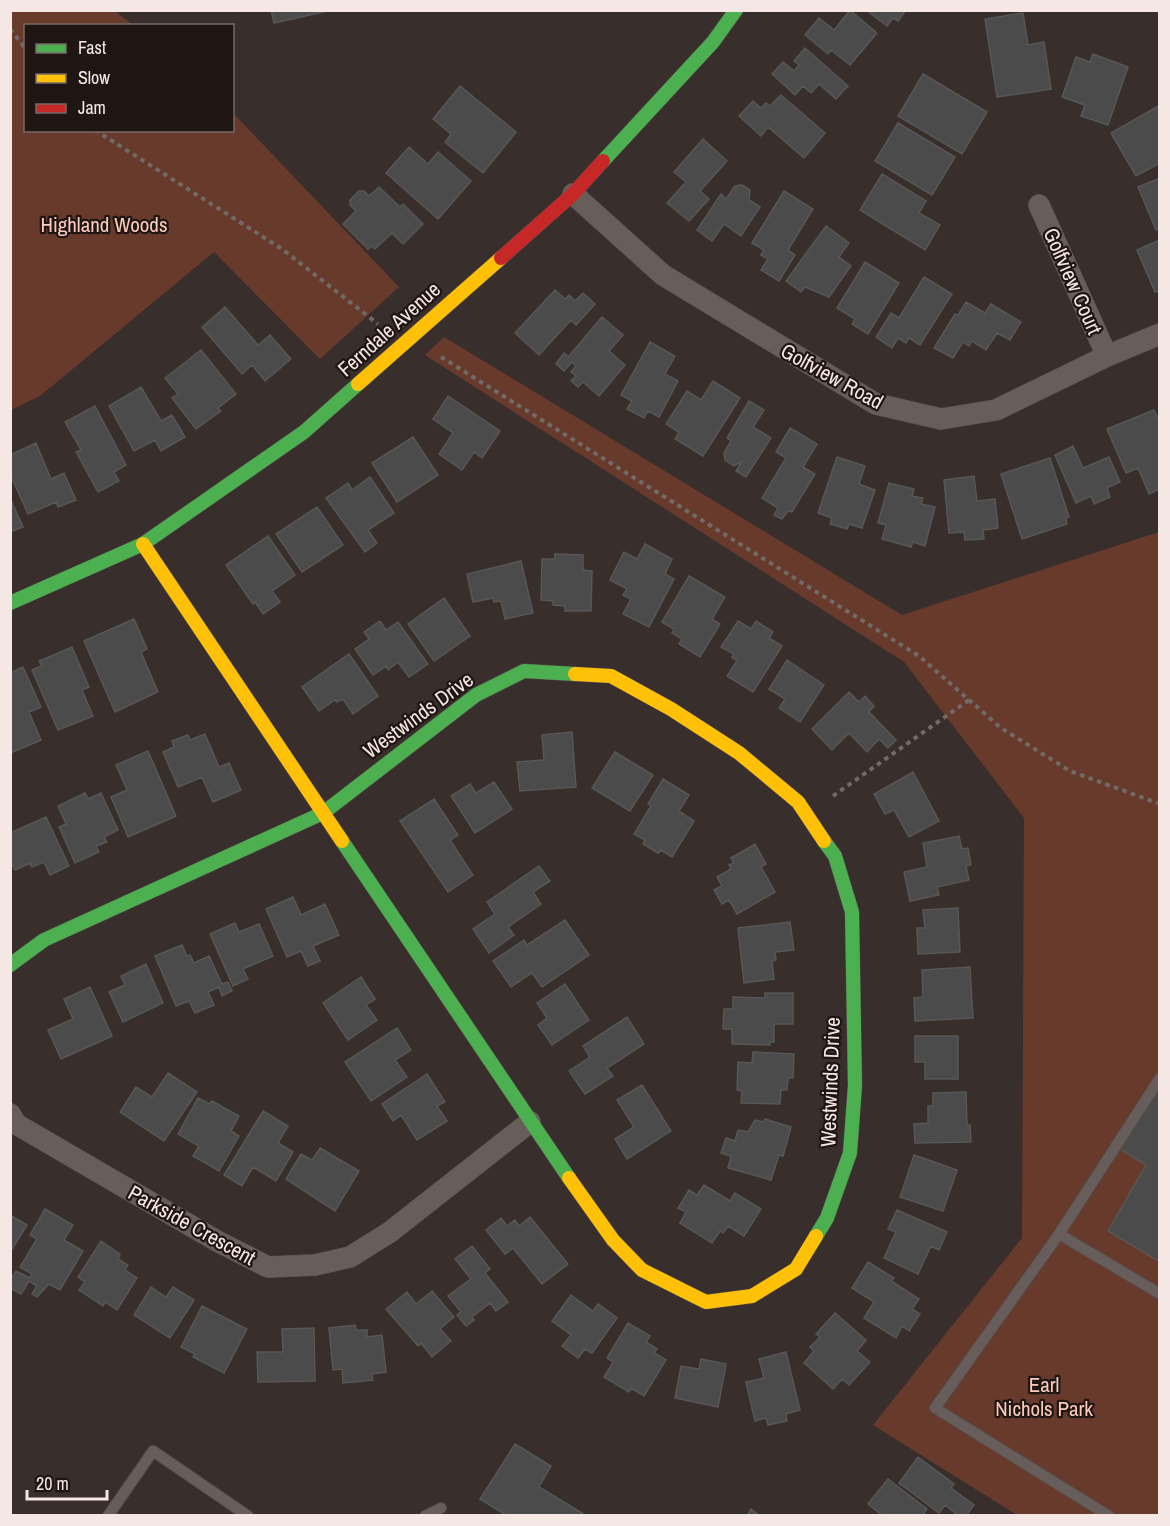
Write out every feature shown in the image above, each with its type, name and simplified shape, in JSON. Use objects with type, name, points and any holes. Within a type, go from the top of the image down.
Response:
[{"type":"street","name":"Ferndale Avenue","points":[[10,603],[143,544],[304,432],[573,194],[713,42],[736,10]]},
{"type":"street","name":"Golfview Road","points":[[573,194],[663,274],[876,404],[941,419],[996,410],[1107,356],[1160,334]]},
{"type":"street","name":"Golfview Court","points":[[1040,206],[1063,263],[1107,356]]},
{"type":"street","name":"Westwinds Drive","points":[[143,544],[323,813],[530,1122],[613,1240],[642,1270],[706,1302],[752,1296],[796,1269],[827,1218],[850,1153],[855,1085],[852,912],[835,856],[798,802],[739,753],[671,709],[611,676],[525,671],[476,695],[323,813]]},
{"type":"street","points":[[10,965],[44,940],[323,813]]},
{"type":"street","name":"Parkside Crescent","points":[[10,1114],[16,1124],[217,1241],[268,1267],[315,1265],[350,1257],[390,1232],[530,1122]]},
{"type":"lane","points":[[1109,1515],[935,1408],[1059,1234],[1160,1078]]},
{"type":"lane","points":[[1059,1234],[1160,1294]]},
{"type":"lane","points":[[108,1515],[153,1450],[248,1515]]},
{"type":"lane","points":[[425,1515],[441,1508]]},
{"type":"path","points":[[10,29],[24,46]]},
{"type":"path","points":[[98,132],[282,249],[378,324]]},
{"type":"path","points":[[441,357],[918,656],[1001,728],[1070,771],[1160,804]]},
{"type":"path","points":[[833,796],[969,700]]},
{"type":"green space","name":"Highland Woods","points":[[11,10],[115,11],[132,24],[24,24],[24,132],[234,132],[234,114],[399,287],[320,359],[214,252],[40,396],[11,410]]},
{"type":"green space","name":"Earl Nichols Park","points":[[444,337],[902,615],[1159,532],[1159,1515],[1017,1515],[873,1425],[1022,1238],[1024,818],[904,662],[425,355]]},
{"type":"building","points":[[271,10],[328,10],[328,11],[274,23]]},
{"type":"building","points":[[850,10],[877,33],[850,65],[831,50],[828,54],[805,35],[819,18],[834,30]]},
{"type":"building","points":[[866,10],[906,10],[898,21],[893,18],[887,26]]},
{"type":"building","points":[[1023,13],[1028,45],[1044,42],[1051,89],[997,97],[985,19]]},
{"type":"building","points":[[805,48],[848,86],[836,99],[819,84],[811,93],[803,86],[795,95],[772,74],[783,62],[794,71],[799,65],[794,61]]},
{"type":"building","points":[[1093,54],[1128,67],[1108,125],[1081,116],[1085,105],[1062,97],[1076,57],[1090,62]]},
{"type":"building","points":[[923,74],[987,112],[962,154],[898,116]]},
{"type":"building","points":[[460,86],[516,132],[483,173],[445,142],[451,134],[433,119]]},
{"type":"building","points":[[781,95],[825,133],[804,158],[768,127],[761,136],[739,116],[753,101],[761,108],[766,103],[770,106]]},
{"type":"building","points":[[1160,105],[1160,163],[1136,176],[1111,133]]},
{"type":"building","points":[[898,123],[955,157],[932,195],[875,161]]},
{"type":"building","points":[[703,139],[727,161],[700,191],[709,199],[689,221],[667,203],[686,182],[674,172]]},
{"type":"building","points":[[409,147],[428,164],[438,152],[471,181],[438,219],[386,173]]},
{"type":"building","points":[[882,174],[926,201],[919,213],[940,225],[925,250],[860,210]]},
{"type":"building","points":[[1160,178],[1160,228],[1156,230],[1138,187]]},
{"type":"building","points":[[742,185],[750,190],[749,200],[760,207],[741,236],[724,224],[712,241],[697,230],[721,194],[726,199],[735,186]]},
{"type":"building","points":[[379,187],[400,207],[403,204],[423,224],[403,244],[392,233],[375,249],[372,246],[368,249],[343,224],[356,211],[350,205],[350,200],[359,191],[364,191],[369,196]]},
{"type":"building","points":[[784,191],[813,209],[788,250],[795,255],[779,281],[761,270],[768,259],[761,255],[764,250],[752,243]]},
{"type":"building","points":[[826,226],[849,243],[839,257],[851,266],[829,297],[805,287],[801,292],[786,281]]},
{"type":"building","points":[[1160,240],[1160,290],[1155,292],[1137,250]]},
{"type":"building","points":[[865,262],[899,283],[868,334],[852,324],[855,319],[837,308]]},
{"type":"building","points":[[924,277],[952,294],[920,345],[909,338],[906,343],[898,338],[892,348],[876,337],[891,313],[899,318]]},
{"type":"building","points":[[555,290],[565,299],[569,295],[575,301],[583,293],[595,304],[576,325],[571,320],[539,355],[515,333]]},
{"type":"building","points":[[966,302],[985,313],[991,304],[1021,322],[1010,340],[997,333],[986,350],[972,341],[969,346],[963,342],[953,358],[934,348],[955,314],[958,315]]},
{"type":"building","points":[[225,307],[258,345],[270,335],[291,359],[265,381],[252,365],[242,374],[202,327]]},
{"type":"building","points":[[602,317],[623,335],[609,351],[625,365],[599,396],[583,382],[578,387],[571,381],[576,376],[571,372],[576,366],[572,362],[564,371],[556,364],[564,353],[568,357]]},
{"type":"building","points":[[650,342],[675,356],[665,374],[678,381],[659,417],[648,411],[644,418],[627,409],[632,401],[621,395]]},
{"type":"building","points":[[201,350],[236,394],[218,408],[221,411],[196,429],[172,398],[178,394],[165,378]]},
{"type":"building","points":[[713,381],[740,398],[703,456],[675,439],[679,432],[666,424],[687,391],[701,400]]},
{"type":"building","points":[[141,387],[161,421],[172,415],[185,437],[161,451],[155,440],[134,451],[109,406]]},
{"type":"building","points":[[448,396],[500,431],[482,458],[474,452],[462,470],[439,454],[453,433],[433,419]]},
{"type":"building","points":[[749,401],[764,410],[753,427],[771,438],[746,477],[736,471],[742,461],[734,466],[725,460],[724,453],[731,441],[727,438]]},
{"type":"building","points":[[95,406],[126,465],[114,472],[119,481],[98,492],[76,452],[81,450],[65,422]]},
{"type":"building","points":[[1154,410],[1160,422],[1160,489],[1149,494],[1138,468],[1126,473],[1107,429]]},
{"type":"building","points":[[790,428],[817,444],[803,467],[815,474],[792,512],[788,511],[782,519],[774,515],[778,508],[762,498],[786,458],[776,452]]},
{"type":"building","points":[[413,437],[438,475],[397,502],[372,463]]},
{"type":"building","points":[[36,443],[51,479],[64,473],[76,500],[58,507],[56,502],[28,514],[10,474],[10,455]]},
{"type":"building","points":[[1073,446],[1083,468],[1109,457],[1120,482],[1107,488],[1110,497],[1094,504],[1091,496],[1076,503],[1055,455]]},
{"type":"building","points":[[837,457],[865,466],[859,484],[875,490],[862,528],[849,524],[847,529],[830,524],[832,518],[818,513]]},
{"type":"building","points":[[1050,458],[1069,517],[1066,518],[1067,524],[1022,539],[1001,474]]},
{"type":"building","points":[[974,476],[977,501],[995,499],[998,528],[983,530],[984,539],[965,540],[964,532],[949,533],[944,480]]},
{"type":"building","points":[[370,477],[394,513],[368,530],[377,543],[365,552],[326,498],[348,483],[352,490]]},
{"type":"building","points":[[889,483],[914,489],[912,496],[923,498],[921,504],[935,507],[925,546],[913,542],[911,547],[882,539],[886,525],[878,523]]},
{"type":"building","points":[[10,498],[23,527],[10,532]]},
{"type":"building","points":[[317,507],[343,545],[302,572],[276,534]]},
{"type":"building","points":[[268,536],[295,575],[272,591],[280,602],[263,614],[255,602],[253,604],[226,565]]},
{"type":"building","points":[[645,544],[672,559],[665,574],[674,579],[649,627],[623,614],[631,599],[623,595],[627,589],[610,580],[624,552],[637,559]]},
{"type":"building","points":[[555,554],[583,555],[583,570],[592,571],[591,611],[565,611],[565,606],[553,605],[553,601],[541,600],[542,559],[555,559]]},
{"type":"building","points":[[521,561],[533,613],[505,619],[501,601],[494,602],[493,598],[473,602],[467,574]]},
{"type":"building","points":[[689,576],[725,597],[712,619],[720,624],[700,657],[679,644],[682,639],[672,633],[674,629],[662,622]]},
{"type":"building","points":[[444,598],[470,636],[434,661],[408,624]]},
{"type":"building","points":[[134,619],[147,649],[141,652],[158,692],[115,712],[84,641]]},
{"type":"building","points":[[380,621],[386,630],[398,622],[428,664],[409,677],[398,662],[388,670],[386,666],[373,675],[355,649],[369,639],[364,632]]},
{"type":"building","points":[[738,621],[751,629],[756,621],[773,632],[769,638],[782,646],[753,692],[727,676],[737,661],[732,657],[734,654],[721,647]]},
{"type":"building","points":[[72,647],[89,687],[82,690],[93,716],[58,730],[32,670],[42,666],[39,661]]},
{"type":"building","points":[[349,654],[378,696],[353,714],[343,699],[337,702],[335,700],[319,711],[302,687]]},
{"type":"building","points":[[787,660],[824,685],[800,722],[779,708],[785,699],[769,689]]},
{"type":"building","points":[[23,667],[41,707],[29,712],[41,740],[10,753],[10,673]]},
{"type":"building","points":[[849,692],[859,702],[865,696],[874,706],[869,712],[896,740],[888,748],[879,739],[867,752],[849,733],[832,750],[812,729]]},
{"type":"building","points":[[572,732],[576,787],[520,791],[517,762],[544,760],[542,735]]},
{"type":"building","points":[[205,734],[219,767],[229,763],[241,790],[213,802],[202,777],[178,787],[163,752],[174,747],[172,741],[188,735],[190,740]]},
{"type":"building","points":[[148,751],[176,816],[128,837],[111,797],[127,790],[116,765]]},
{"type":"building","points":[[615,752],[653,775],[630,811],[592,788]]},
{"type":"building","points":[[913,772],[939,821],[909,837],[894,810],[885,814],[874,794]]},
{"type":"building","points":[[663,779],[689,795],[679,811],[694,821],[672,857],[661,850],[658,853],[643,844],[645,840],[634,834],[651,806],[648,804]]},
{"type":"building","points":[[494,782],[512,809],[475,833],[451,796],[470,784],[476,793]]},
{"type":"building","points":[[85,793],[88,799],[101,793],[118,830],[104,837],[107,842],[96,846],[99,852],[75,863],[59,827],[66,824],[58,806]]},
{"type":"building","points":[[434,799],[458,835],[450,840],[473,875],[448,892],[400,821]]},
{"type":"building","points":[[46,817],[69,866],[50,875],[44,862],[32,867],[30,863],[15,870],[10,860],[10,833]]},
{"type":"building","points":[[959,836],[962,849],[968,848],[971,865],[966,866],[969,880],[937,887],[939,895],[910,901],[904,872],[927,867],[923,843]]},
{"type":"building","points":[[755,844],[766,864],[761,867],[775,892],[737,914],[729,900],[722,904],[714,890],[722,886],[717,877],[731,869],[729,865],[734,863],[731,858]]},
{"type":"building","points":[[539,866],[550,881],[533,892],[541,904],[508,927],[514,935],[489,953],[473,929],[495,914],[487,902]]},
{"type":"building","points":[[293,897],[301,915],[325,904],[339,935],[313,946],[320,961],[308,966],[301,951],[287,957],[266,909]]},
{"type":"building","points":[[958,908],[960,952],[918,954],[917,928],[925,928],[923,910]]},
{"type":"building","points":[[565,920],[589,955],[542,987],[532,973],[511,987],[493,961],[524,940],[527,945]]},
{"type":"building","points":[[790,922],[794,950],[775,952],[776,960],[772,961],[774,979],[744,983],[738,928]]},
{"type":"building","points":[[235,923],[239,932],[259,924],[273,956],[243,969],[248,979],[233,986],[210,934]]},
{"type":"building","points":[[182,945],[187,956],[190,955],[194,963],[209,956],[222,984],[228,982],[232,991],[222,996],[219,987],[208,992],[214,1005],[195,1013],[189,1001],[176,1006],[155,956]]},
{"type":"building","points":[[146,964],[163,1003],[123,1022],[109,992],[125,985],[121,976]]},
{"type":"building","points":[[970,967],[973,1018],[915,1021],[914,998],[923,997],[922,970]]},
{"type":"building","points":[[361,977],[375,999],[366,1005],[377,1020],[348,1040],[323,1003]]},
{"type":"building","points":[[565,984],[589,1020],[552,1045],[538,1025],[547,1018],[537,1003]]},
{"type":"building","points":[[90,987],[112,1036],[61,1059],[48,1030],[73,1019],[64,999]]},
{"type":"building","points":[[765,993],[793,993],[793,1024],[774,1024],[774,1042],[770,1042],[770,1045],[732,1044],[732,1029],[723,1029],[724,1009],[733,1009],[733,997],[765,998]]},
{"type":"building","points":[[627,1017],[644,1044],[607,1068],[613,1076],[585,1094],[569,1071],[590,1057],[583,1046]]},
{"type":"building","points":[[397,1028],[411,1050],[395,1060],[407,1077],[371,1101],[345,1062]]},
{"type":"building","points":[[915,1036],[958,1036],[958,1079],[925,1079],[925,1062],[915,1062]]},
{"type":"building","points":[[753,1052],[794,1054],[793,1078],[788,1078],[787,1090],[781,1090],[780,1104],[741,1103],[742,1091],[737,1090],[738,1062],[752,1063]]},
{"type":"building","points":[[168,1073],[197,1092],[164,1141],[120,1112],[136,1087],[152,1097]]},
{"type":"building","points":[[427,1074],[445,1102],[437,1106],[447,1121],[417,1140],[401,1115],[393,1121],[382,1104]]},
{"type":"building","points":[[642,1085],[671,1131],[627,1159],[615,1139],[634,1127],[617,1100]]},
{"type":"building","points":[[1160,1088],[1160,1262],[1108,1231],[1146,1165],[1120,1149]]},
{"type":"building","points":[[966,1092],[967,1125],[970,1125],[971,1142],[915,1143],[914,1124],[928,1123],[928,1106],[933,1106],[933,1093]]},
{"type":"building","points":[[198,1098],[210,1104],[212,1101],[239,1116],[231,1131],[239,1136],[219,1171],[193,1156],[199,1146],[178,1134]]},
{"type":"building","points":[[263,1111],[288,1126],[278,1143],[293,1152],[276,1181],[253,1167],[242,1186],[224,1175]]},
{"type":"building","points":[[765,1119],[791,1127],[783,1156],[779,1155],[771,1180],[728,1168],[731,1156],[721,1153],[726,1138],[735,1141],[738,1130],[748,1132],[755,1120],[764,1122]]},
{"type":"building","points":[[320,1148],[359,1171],[335,1211],[286,1179],[301,1154],[312,1160]]},
{"type":"building","points":[[914,1155],[957,1170],[943,1211],[900,1197]]},
{"type":"building","points":[[704,1185],[730,1201],[735,1193],[761,1209],[744,1236],[728,1226],[723,1233],[720,1231],[712,1243],[680,1223],[686,1212],[678,1208],[689,1190],[697,1195]]},
{"type":"building","points":[[45,1209],[73,1225],[64,1240],[83,1251],[60,1290],[49,1284],[37,1297],[32,1294],[37,1286],[29,1281],[21,1294],[10,1288],[10,1280],[16,1271],[30,1278],[32,1274],[20,1267],[37,1239],[30,1235]]},
{"type":"building","points":[[897,1210],[947,1232],[939,1250],[931,1246],[918,1274],[884,1258],[896,1232],[888,1229]]},
{"type":"building","points":[[10,1215],[27,1225],[11,1251],[10,1251]]},
{"type":"building","points":[[530,1217],[568,1264],[542,1284],[513,1248],[505,1254],[486,1230],[501,1218],[507,1226],[515,1220],[519,1226]]},
{"type":"building","points":[[101,1241],[120,1254],[118,1259],[128,1265],[125,1270],[137,1278],[117,1310],[105,1302],[103,1306],[79,1290],[85,1282],[78,1277]]},
{"type":"building","points":[[472,1246],[490,1269],[485,1273],[508,1302],[496,1311],[490,1303],[472,1317],[474,1320],[466,1326],[457,1315],[461,1312],[448,1296],[471,1279],[455,1259]]},
{"type":"building","points":[[868,1262],[894,1278],[891,1281],[919,1299],[912,1309],[920,1314],[909,1331],[902,1326],[896,1338],[864,1318],[874,1302],[852,1288]]},
{"type":"building","points":[[151,1287],[166,1297],[173,1287],[194,1300],[170,1338],[134,1315]]},
{"type":"building","points":[[432,1291],[454,1317],[440,1329],[451,1341],[432,1357],[421,1343],[418,1346],[386,1309],[407,1292],[416,1304]]},
{"type":"building","points":[[571,1295],[593,1311],[598,1304],[617,1318],[592,1353],[585,1349],[578,1358],[562,1346],[571,1335],[552,1321]]},
{"type":"building","points":[[202,1306],[247,1329],[224,1373],[193,1357],[195,1354],[181,1347]]},
{"type":"building","points":[[835,1313],[866,1340],[857,1351],[870,1362],[849,1385],[842,1379],[833,1389],[804,1363],[814,1351],[810,1347],[820,1337],[816,1334]]},
{"type":"building","points":[[628,1323],[650,1336],[646,1342],[657,1349],[654,1353],[666,1360],[644,1396],[631,1388],[629,1392],[604,1377],[613,1362],[607,1358]]},
{"type":"building","points":[[355,1325],[356,1330],[367,1330],[367,1337],[382,1335],[386,1372],[372,1374],[373,1380],[343,1383],[342,1369],[333,1370],[329,1328]]},
{"type":"building","points":[[314,1328],[315,1381],[258,1382],[257,1352],[283,1352],[282,1329]]},
{"type":"building","points":[[786,1352],[800,1410],[786,1414],[787,1421],[768,1425],[766,1418],[755,1421],[746,1382],[764,1378],[759,1359]]},
{"type":"building","points":[[701,1359],[726,1364],[718,1407],[675,1398],[681,1366],[699,1369]]},
{"type":"building","points":[[515,1444],[551,1466],[539,1487],[587,1516],[507,1516],[480,1499]]},
{"type":"building","points":[[918,1457],[954,1484],[951,1488],[974,1505],[966,1516],[959,1516],[945,1505],[939,1513],[899,1483]]},
{"type":"building","points":[[888,1479],[927,1509],[922,1516],[883,1516],[868,1504]]},
{"type":"building","points":[[751,1509],[760,1516],[747,1516]]},
{"type":"traffic: fast","points":[[603,161],[713,42],[736,10]]},
{"type":"traffic: fast","points":[[10,603],[143,544],[304,432],[358,384]]},
{"type":"traffic: fast","points":[[10,965],[44,940],[323,813],[476,695],[524,671],[575,674]]},
{"type":"traffic: fast","points":[[342,841],[569,1178]]},
{"type":"traffic: fast","points":[[816,1236],[827,1218],[850,1153],[855,1085],[852,912],[835,856],[824,841]]},
{"type":"traffic: slow","points":[[358,384],[501,258]]},
{"type":"traffic: slow","points":[[143,544],[342,841]]},
{"type":"traffic: slow","points":[[575,674],[611,676],[671,709],[739,753],[798,802],[824,841]]},
{"type":"traffic: slow","points":[[569,1178],[613,1240],[642,1270],[706,1302],[752,1296],[796,1269],[816,1236]]},
{"type":"traffic: jam","points":[[501,258],[573,194],[603,161]]}]
